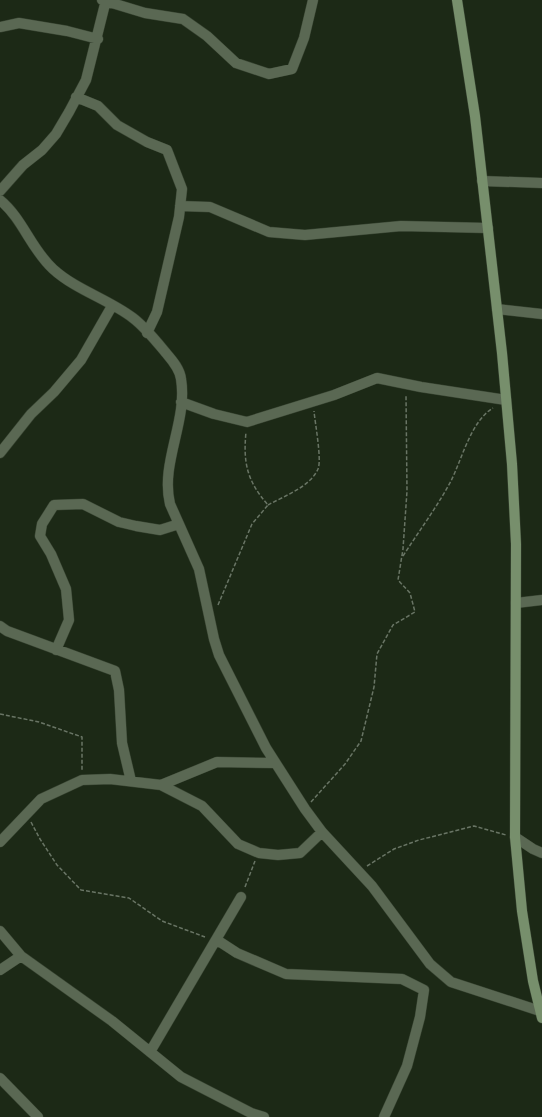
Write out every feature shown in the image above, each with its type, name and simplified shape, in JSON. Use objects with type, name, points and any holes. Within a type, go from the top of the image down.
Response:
[{"type":"main road","points":[[457,0],[475,116],[506,400],[516,544],[515,837],[522,911],[541,1014]]},
{"type":"street","points":[[0,191],[23,165],[42,150],[56,134],[86,80],[98,39],[105,0],[145,13],[183,19],[207,36],[236,63],[269,74],[292,69],[304,38],[313,0]]},
{"type":"street","points":[[0,27],[19,23],[67,31],[98,39]]},
{"type":"street","points":[[76,97],[98,106],[117,125],[147,142],[167,150],[182,189],[180,206],[157,312],[148,333]]},
{"type":"street","points":[[482,181],[542,183]]},
{"type":"street","points":[[0,200],[15,216],[42,258],[53,270],[74,284],[133,318],[174,362],[181,377],[181,402],[171,458],[167,494],[199,569],[210,624],[219,655],[275,762],[304,809],[322,832],[372,886],[430,964],[451,982],[541,1014]]},
{"type":"street","points":[[180,206],[210,207],[269,232],[305,235],[401,226],[488,228]]},
{"type":"street","points":[[0,454],[31,414],[54,392],[80,360],[112,306]]},
{"type":"street","points":[[497,309],[542,314]]},
{"type":"street","points":[[181,402],[214,414],[247,422],[313,402],[377,378],[506,400]]},
{"type":"street","points":[[56,650],[69,620],[66,589],[52,554],[40,536],[42,524],[54,505],[83,504],[119,522],[160,530],[179,524]]},
{"type":"street","points":[[516,603],[542,600]]},
{"type":"street","points":[[0,626],[7,631],[115,671],[119,690],[122,743],[131,781]]},
{"type":"street","points":[[161,785],[217,762],[275,762]]},
{"type":"street","points":[[0,842],[41,799],[82,780],[110,779],[161,785],[202,806],[238,844],[259,853],[278,855],[300,854],[322,832]]},
{"type":"street","points":[[515,837],[542,853]]},
{"type":"street","points":[[150,1052],[241,897]]},
{"type":"street","points":[[0,931],[21,956],[112,1021],[181,1077],[251,1113],[264,1117]]},
{"type":"street","points":[[217,940],[237,953],[286,974],[402,979],[424,990],[420,1017],[407,1066],[384,1117]]},
{"type":"street","points":[[0,970],[21,956]]},
{"type":"street","points":[[0,1078],[38,1117]]},
{"type":"path","points":[[304,809],[345,764],[361,741],[374,687],[377,654],[393,625],[415,612],[410,592],[398,580],[402,557],[407,491],[408,419],[405,404],[407,384]]},
{"type":"path","points":[[402,557],[451,481],[474,429],[489,410],[506,400]]},
{"type":"path","points":[[210,624],[229,575],[252,524],[268,505],[306,483],[318,469],[318,448],[313,402]]},
{"type":"path","points":[[247,422],[244,456],[250,477],[258,494],[268,505]]},
{"type":"path","points":[[0,714],[39,722],[82,738],[82,780]]},
{"type":"path","points":[[27,813],[40,839],[56,865],[81,890],[129,898],[162,921],[217,940]]},
{"type":"path","points":[[359,871],[394,849],[419,840],[474,826],[515,837]]},
{"type":"path","points":[[241,897],[259,853]]}]
